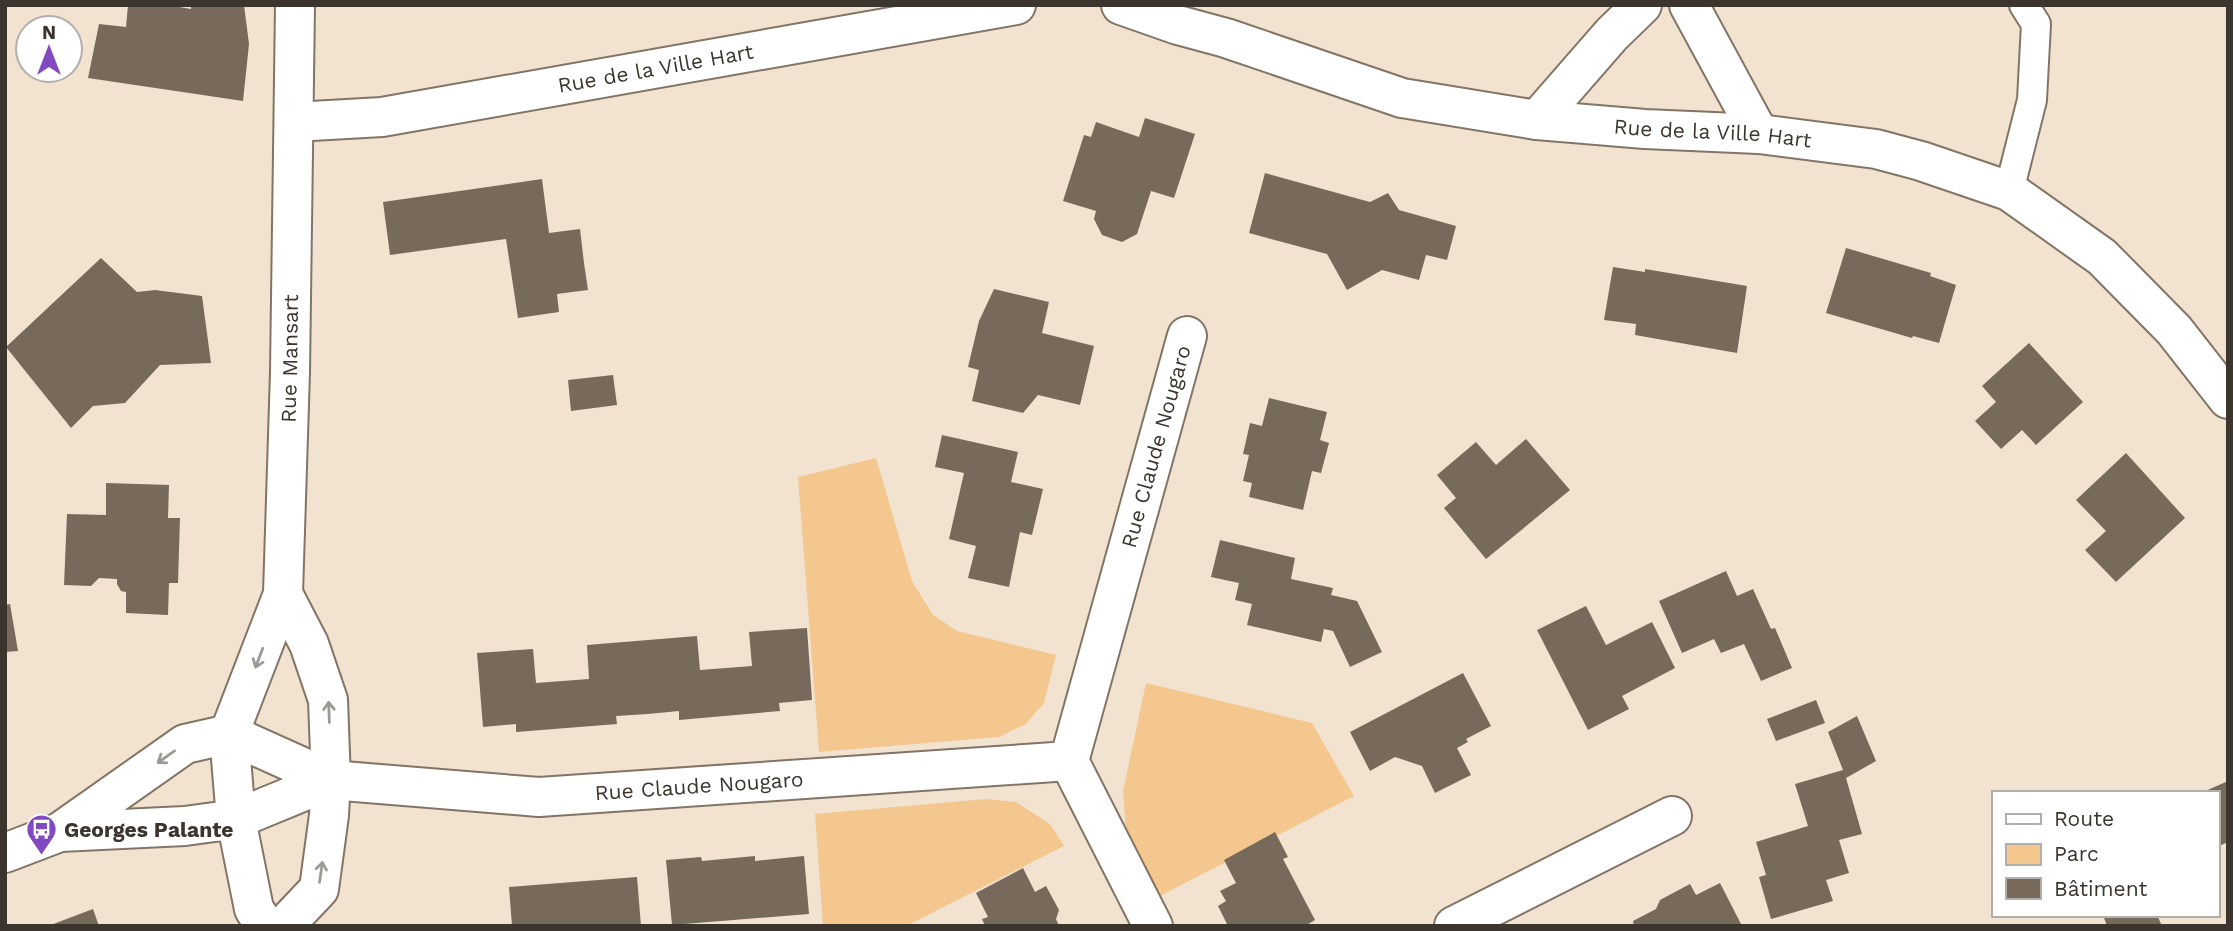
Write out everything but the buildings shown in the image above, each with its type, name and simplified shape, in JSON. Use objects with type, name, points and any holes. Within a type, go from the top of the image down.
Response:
[{"type":"street","name":"Rue Mansart","points":[[265,926],[254,909],[236,819],[229,734],[283,594],[290,372],[295,5]]},
{"type":"street","name":"Rue de la Ville Hart","points":[[293,122],[382,117],[1016,5]]},
{"type":"street","name":"Rue de la Ville Hart","points":[[1121,5],[1402,98],[1537,120],[1645,129],[1759,134],[1876,149],[2009,191],[2102,257],[2174,330],[2228,399]]},
{"type":"street","points":[[1537,120],[1612,34],[1642,5]]},
{"type":"street","points":[[1689,5],[1759,134]]},
{"type":"street","name":"Rue Claude Nougaro","points":[[331,780],[539,797],[1069,761],[1187,336]]},
{"type":"street","name":"Rue Mansart","points":[[283,594],[309,643],[328,700],[331,780],[319,889],[284,926]]},
{"type":"street","points":[[5,853],[60,832],[185,744],[229,734],[331,780]]},
{"type":"street","points":[[1069,761],[1153,926]]},
{"type":"street","points":[[60,832],[185,826],[236,819],[331,780]]},
{"type":"street","points":[[1454,926],[1672,816]]},
{"type":"lane","points":[[2009,191],[2032,100],[2036,24],[2024,5]]},
{"type":"green space","points":[[876,458],[912,581],[933,615],[957,631],[1056,655],[1044,703],[1026,724],[999,737],[819,752],[798,477]]},
{"type":"green space","points":[[1146,683],[1312,723],[1354,796],[1158,897],[1126,834],[1123,791]]},
{"type":"green space","points":[[986,799],[1016,802],[1050,824],[1064,846],[906,926],[823,926],[815,814]]},
{"type":"place","name":"Georges Palante","points":[[41,857]]}]
